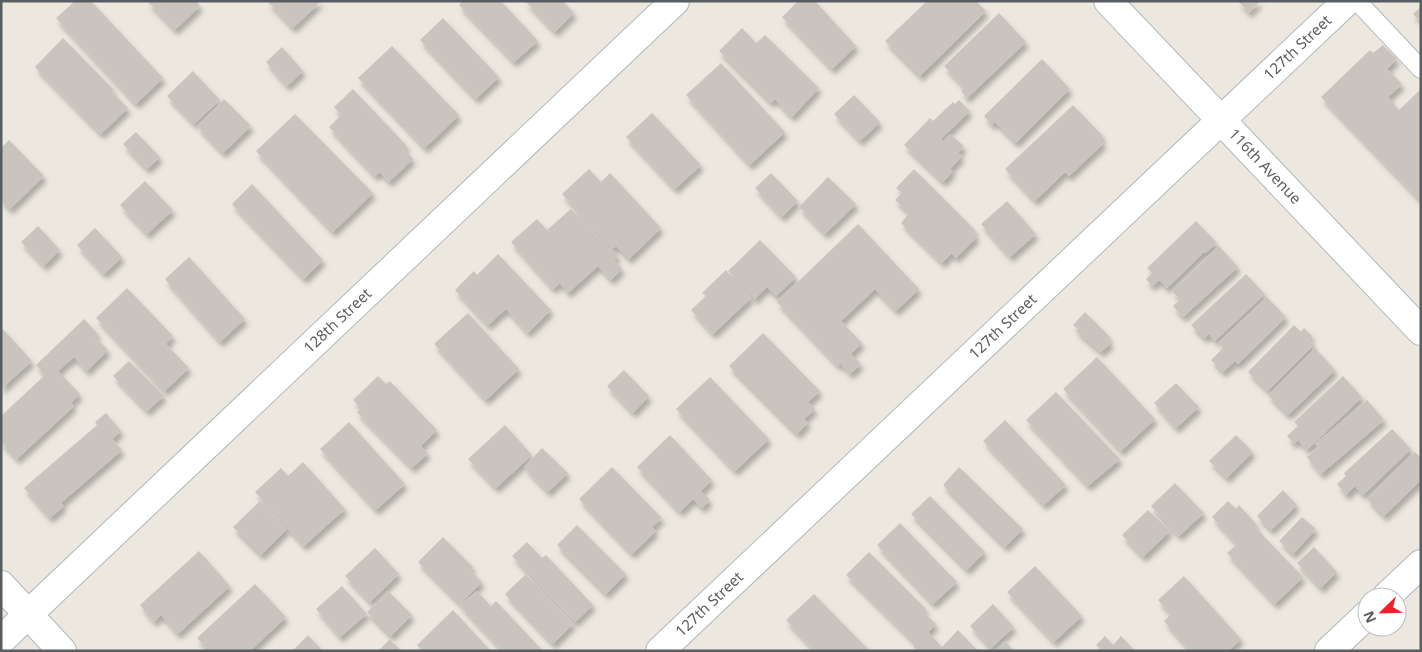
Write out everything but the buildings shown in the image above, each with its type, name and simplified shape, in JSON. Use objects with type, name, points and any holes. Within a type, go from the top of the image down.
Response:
[{"type":"street","name":"128th Street","points":[[1,640],[675,1]]},
{"type":"street","name":"116th Avenue","points":[[1108,1],[1421,331]]},
{"type":"street","name":"127th Street","points":[[660,651],[1347,1]]},
{"type":"street","points":[[1397,587],[1421,564]]},
{"type":"street","points":[[1,586],[62,651]]},
{"type":"street","points":[[1330,651],[1357,625]]},
{"type":"lane","points":[[1357,1],[1421,69]]}]
